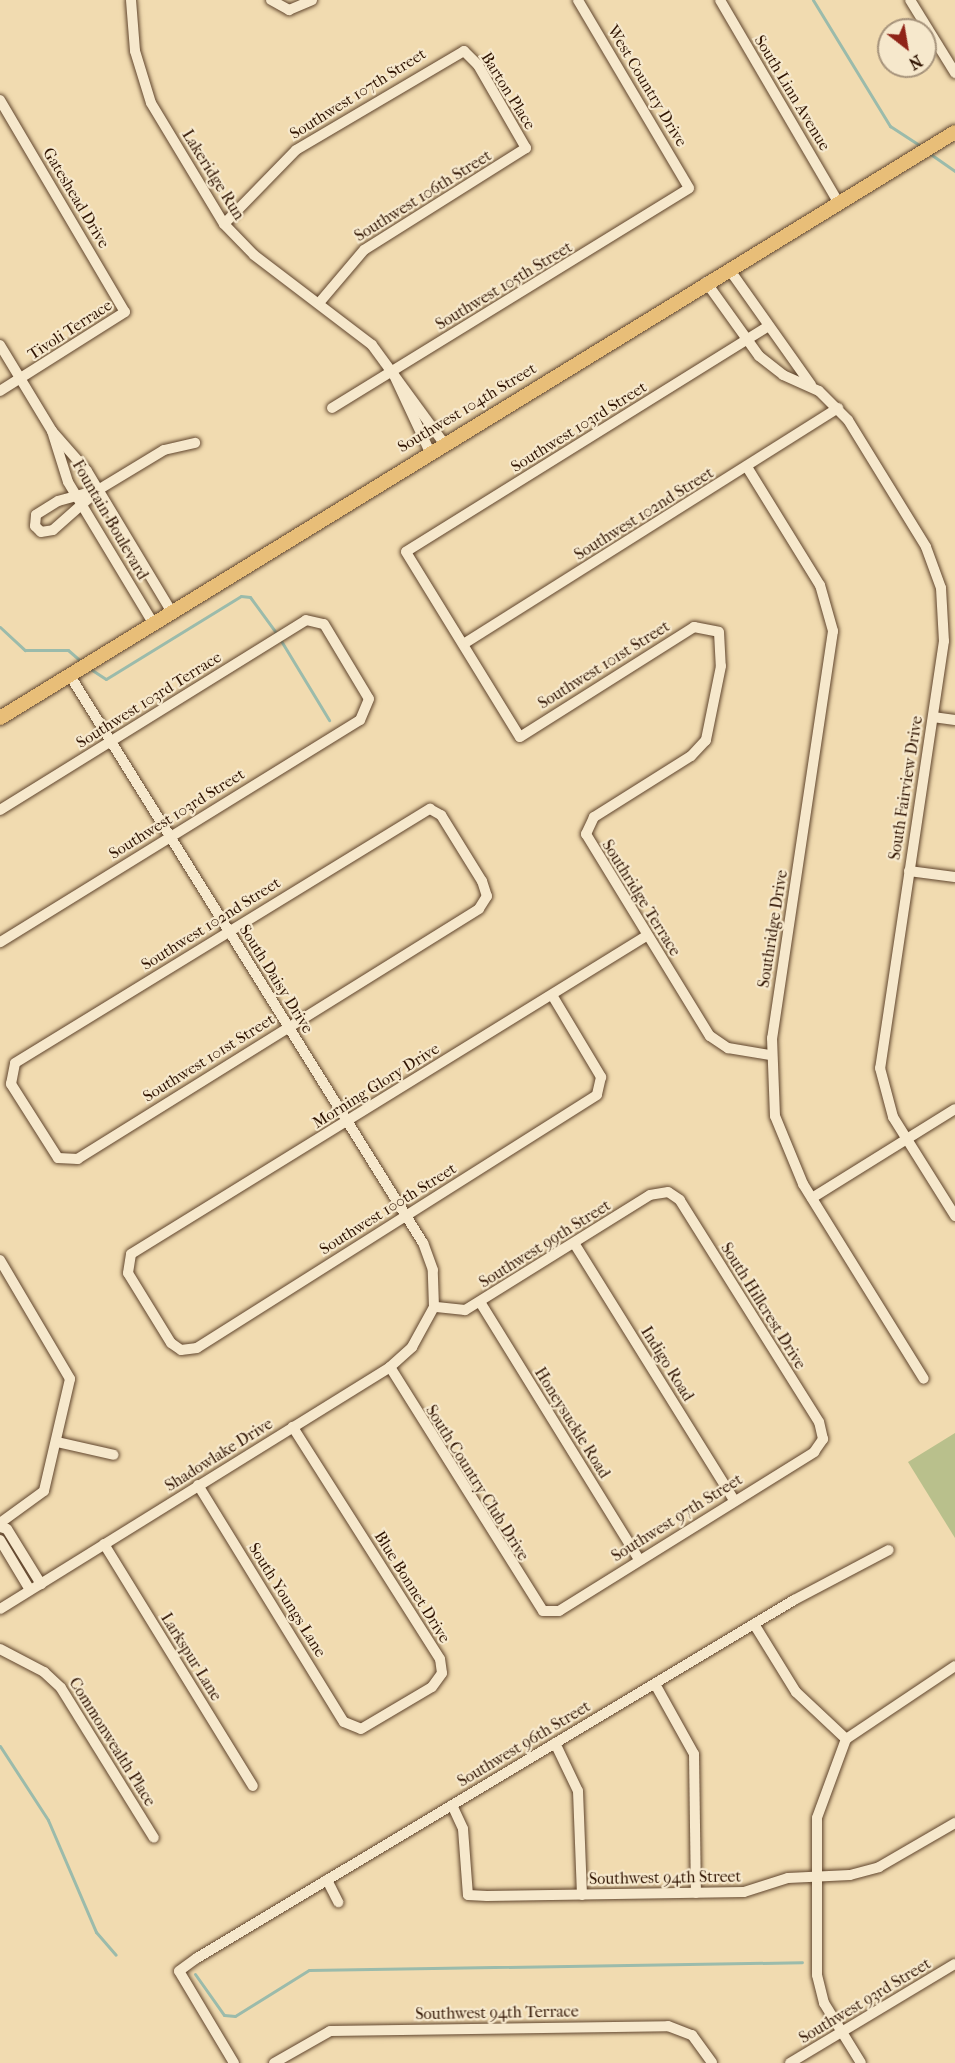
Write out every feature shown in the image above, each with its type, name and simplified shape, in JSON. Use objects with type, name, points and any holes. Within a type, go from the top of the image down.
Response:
[{"type":"main road","name":"Southwest 104th Street","points":[[0,718],[170,609],[429,450],[955,132]]},
{"type":"street","name":"Lakeridge Run","points":[[131,0],[135,51],[151,103],[224,224],[254,255],[372,345],[443,442]]},
{"type":"street","points":[[271,0],[289,10],[312,0]]},
{"type":"street","name":"West Country Drive","points":[[578,0],[689,188]]},
{"type":"street","name":"South Linn Avenue","points":[[720,0],[838,202]]},
{"type":"street","points":[[910,0],[955,73]]},
{"type":"street","name":"Southwest 107th Street","points":[[224,224],[296,150],[464,51]]},
{"type":"street","name":"Barton Place","points":[[464,51],[478,65],[526,148]]},
{"type":"street","name":"Gateshead Drive","points":[[0,100],[125,312]]},
{"type":"street","name":"Southwest 106th Street","points":[[319,303],[364,250],[526,148]]},
{"type":"street","name":"Southwest 105th Street","points":[[332,408],[689,188]]},
{"type":"street","name":"South Fairview Drive","points":[[729,269],[767,327],[811,385],[838,408],[935,568],[945,628],[879,1068],[884,1095],[907,1138],[955,1216]]},
{"type":"street","name":"South Fairview Drive","points":[[706,282],[745,340],[783,375],[811,385]]},
{"type":"street","name":"Tivoli Terrace","points":[[0,391],[125,312]]},
{"type":"street","name":"Southwest 103rd Street","points":[[465,643],[406,552],[767,327]]},
{"type":"street","name":"Fountain Boulevard","points":[[0,345],[52,431],[98,490],[170,609]]},
{"type":"street","name":"Lakeridge Run","points":[[392,371],[429,450]]},
{"type":"street","name":"Southwest 102nd Street","points":[[465,643],[838,408]]},
{"type":"street","name":"Fountain Boulevard","points":[[52,431],[75,495],[152,621]]},
{"type":"street","points":[[98,490],[75,495],[41,511],[34,526],[48,532],[83,507],[98,490],[164,450],[195,443]]},
{"type":"street","name":"Southridge Drive","points":[[747,467],[820,585],[833,631],[770,1055],[780,1133],[812,1198],[924,1379]]},
{"type":"street","name":"Southwest 103rd Terrace","points":[[0,810],[274,640],[314,620],[324,624],[367,694],[368,711]]},
{"type":"street","name":"Southwest 101st Street","points":[[465,643],[520,736],[694,627],[707,626]]},
{"type":"street","name":"Southridge Terrace","points":[[707,626],[719,632],[722,650],[706,740],[594,817],[586,830],[646,936],[716,1042],[770,1055]]},
{"type":"street","name":"South Daisy Drive","points":[[74,670],[111,741],[169,837],[406,1216],[431,1262],[434,1307]]},
{"type":"street","name":"Southwest 103rd Street","points":[[0,942],[368,711]]},
{"type":"street","points":[[933,717],[955,720]]},
{"type":"street","name":"Southwest 102nd Street","points":[[63,1161],[11,1084],[9,1072],[20,1060],[415,813],[433,810]]},
{"type":"street","name":"Southwest 101st Street","points":[[63,1161],[78,1159],[288,1026],[475,912],[487,896],[446,821],[433,810]]},
{"type":"street","points":[[909,871],[955,877]]},
{"type":"street","name":"Morning Glory Drive","points":[[185,1351],[171,1343],[127,1265],[136,1251],[646,936]]},
{"type":"street","name":"Southwest 100th Street","points":[[185,1351],[406,1216],[597,1095],[602,1086],[552,995]]},
{"type":"street","points":[[812,1198],[955,1109]]},
{"type":"street","name":"Southwest 99th Street","points":[[434,1307],[460,1311],[480,1302],[650,1195],[668,1192]]},
{"type":"street","name":"South Hillcrest Drive","points":[[668,1192],[680,1200],[819,1422],[822,1441]]},
{"type":"street","name":"Indigo Road","points":[[574,1243],[734,1500]]},
{"type":"street","points":[[0,1260],[69,1374],[57,1442],[44,1491],[0,1525],[41,1584]]},
{"type":"street","name":"Honeysuckle Road","points":[[480,1302],[639,1559]]},
{"type":"street","name":"Shadowlake Drive","points":[[0,1609],[390,1367],[412,1347],[434,1307]]},
{"type":"street","name":"South Country Club Drive","points":[[390,1367],[543,1611]]},
{"type":"street","name":"Blue Bonnet Drive","points":[[293,1427],[442,1664],[441,1678],[432,1687],[366,1727],[352,1728]]},
{"type":"street","name":"Southwest 97th Street","points":[[543,1611],[559,1611],[814,1452],[822,1441]]},
{"type":"street","points":[[57,1442],[114,1455]]},
{"type":"street","name":"South Youngs Lane","points":[[198,1485],[352,1728]]},
{"type":"street","points":[[0,1540],[30,1590]]},
{"type":"street","name":"Larkspur Lane","points":[[104,1544],[253,1786]]},
{"type":"street","name":"Southwest 96th Street","points":[[234,2063],[179,1971],[452,1804],[754,1624],[889,1550]]},
{"type":"street","points":[[754,1624],[796,1692],[846,1739]]},
{"type":"street","name":"Commonwealth Place","points":[[2,1647],[44,1672],[61,1688],[154,1838]]},
{"type":"street","points":[[861,2063],[819,1987],[815,1877],[818,1818],[846,1739],[955,1666]]},
{"type":"street","points":[[655,1683],[694,1754],[696,1893]]},
{"type":"street","points":[[555,1743],[578,1791],[582,1895]]},
{"type":"street","name":"Southwest 94th Street","points":[[452,1804],[463,1829],[468,1895],[744,1892],[788,1878],[815,1877],[879,1868],[955,1823]]},
{"type":"street","points":[[327,1880],[338,1902]]},
{"type":"street","name":"Southwest 93rd Street","points":[[790,2063],[955,1964]]},
{"type":"street","name":"Southwest 94th Terrace","points":[[273,2063],[330,2031],[668,2026],[692,2036],[712,2063]]},
{"type":"green space","points":[[955,1433],[955,1538],[908,1462]]},
{"type":"waterway","points":[[813,0],[890,126],[922,147]]},
{"type":"waterway","points":[[929,153],[955,171]]},
{"type":"waterway","points":[[89,668],[106,679],[241,596],[250,597],[277,634]]},
{"type":"waterway","points":[[0,627],[25,650],[68,650],[82,662]]},
{"type":"waterway","points":[[280,639],[329,720]]},
{"type":"waterway","points":[[0,1746],[48,1820],[96,1932],[116,1955]]},
{"type":"waterway","points":[[195,1974],[224,2015],[235,2016],[309,1970],[802,1962]]}]
